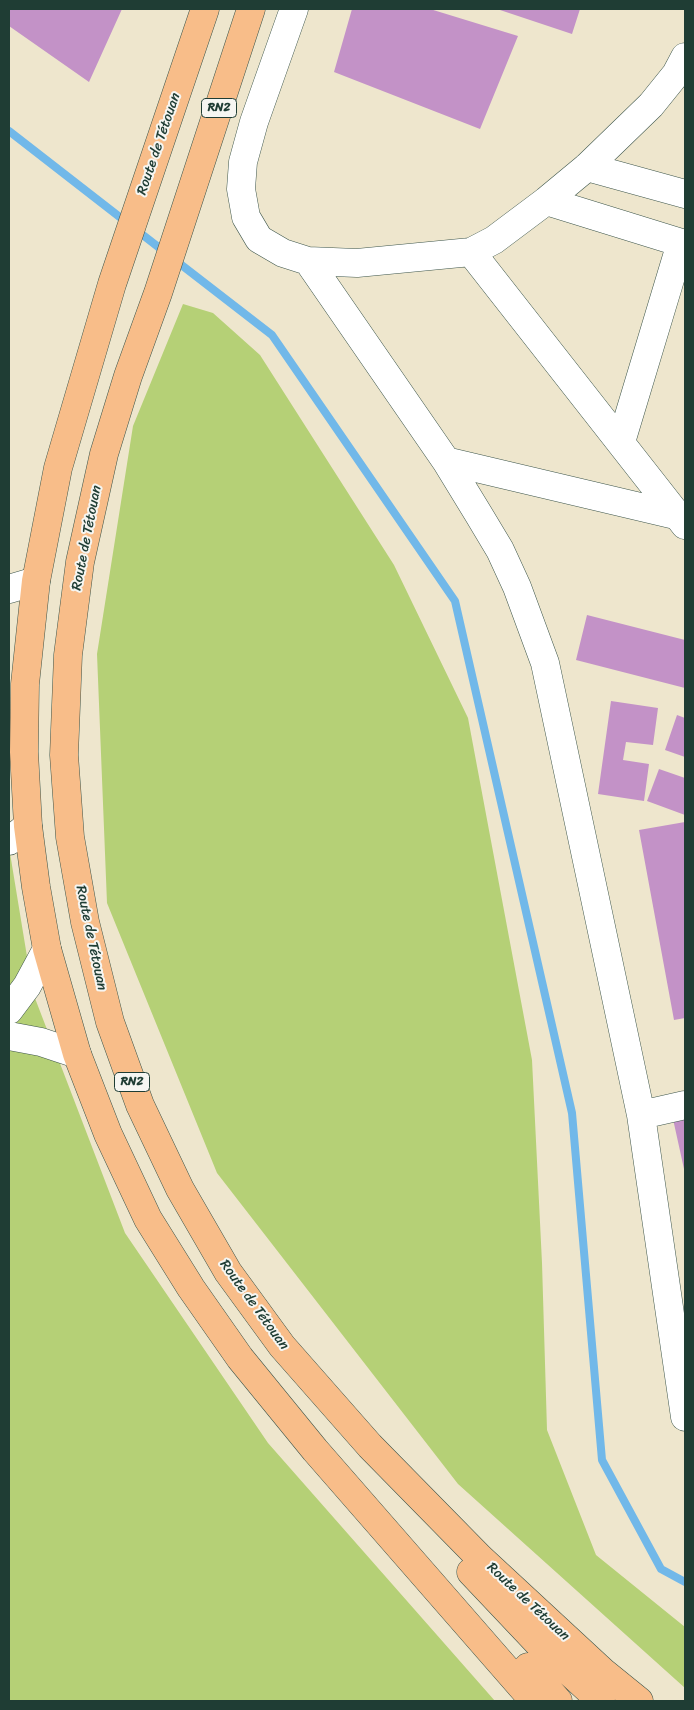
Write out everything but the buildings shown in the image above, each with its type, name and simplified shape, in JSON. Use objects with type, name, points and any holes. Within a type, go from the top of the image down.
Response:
[{"type":"highway","name":"Route de Tétouan","points":[[205,9],[112,284],[58,468],[17,681],[24,752],[19,834],[36,887],[47,949],[77,1054],[108,1134],[148,1219],[191,1288],[240,1358],[315,1450],[534,1701]]},
{"type":"highway","name":"Route de Tétouan","points":[[251,9],[158,293],[128,376],[104,454],[80,562],[68,655],[64,754],[70,837],[85,922],[110,1022],[140,1105],[180,1189],[228,1272],[282,1346],[370,1446],[480,1558],[602,1670],[639,1701]]},
{"type":"highway","points":[[370,1446],[409,1500],[473,1574],[540,1645],[601,1701]]},
{"type":"highway","points":[[315,1450],[460,1592],[558,1701]]},
{"type":"street","points":[[294,9],[254,122],[243,162],[241,189],[246,218],[260,239],[282,253],[308,261],[357,263],[470,252],[494,240],[588,167],[651,105],[676,74],[685,56]]},
{"type":"street","points":[[588,167],[685,194]]},
{"type":"street","points":[[546,201],[683,244],[621,442]]},
{"type":"street","points":[[470,252],[683,519]]},
{"type":"street","points":[[308,261],[446,461],[500,550],[517,587],[545,663],[641,1114],[685,1417]]},
{"type":"street","points":[[446,461],[683,519]]},
{"type":"street","points":[[9,589],[36,581]]},
{"type":"street","points":[[9,1010],[31,980],[47,949]]},
{"type":"street","points":[[9,1036],[41,1042],[77,1054]]},
{"type":"street","points":[[641,1114],[685,1105]]},
{"type":"green space","points":[[183,304],[213,313],[260,355],[394,565],[468,718],[532,1060],[542,1263],[547,1430],[596,1555],[685,1627],[685,1688],[458,1484],[217,1173],[107,903],[97,654],[133,426]]},
{"type":"green space","points":[[9,847],[33,993],[125,1233],[268,1443],[495,1701],[9,1701]]},
{"type":"waterway","points":[[9,131],[166,253]]},
{"type":"waterway","points":[[175,260],[272,335],[455,601],[572,1113],[602,1460],[661,1569],[685,1582]]}]
